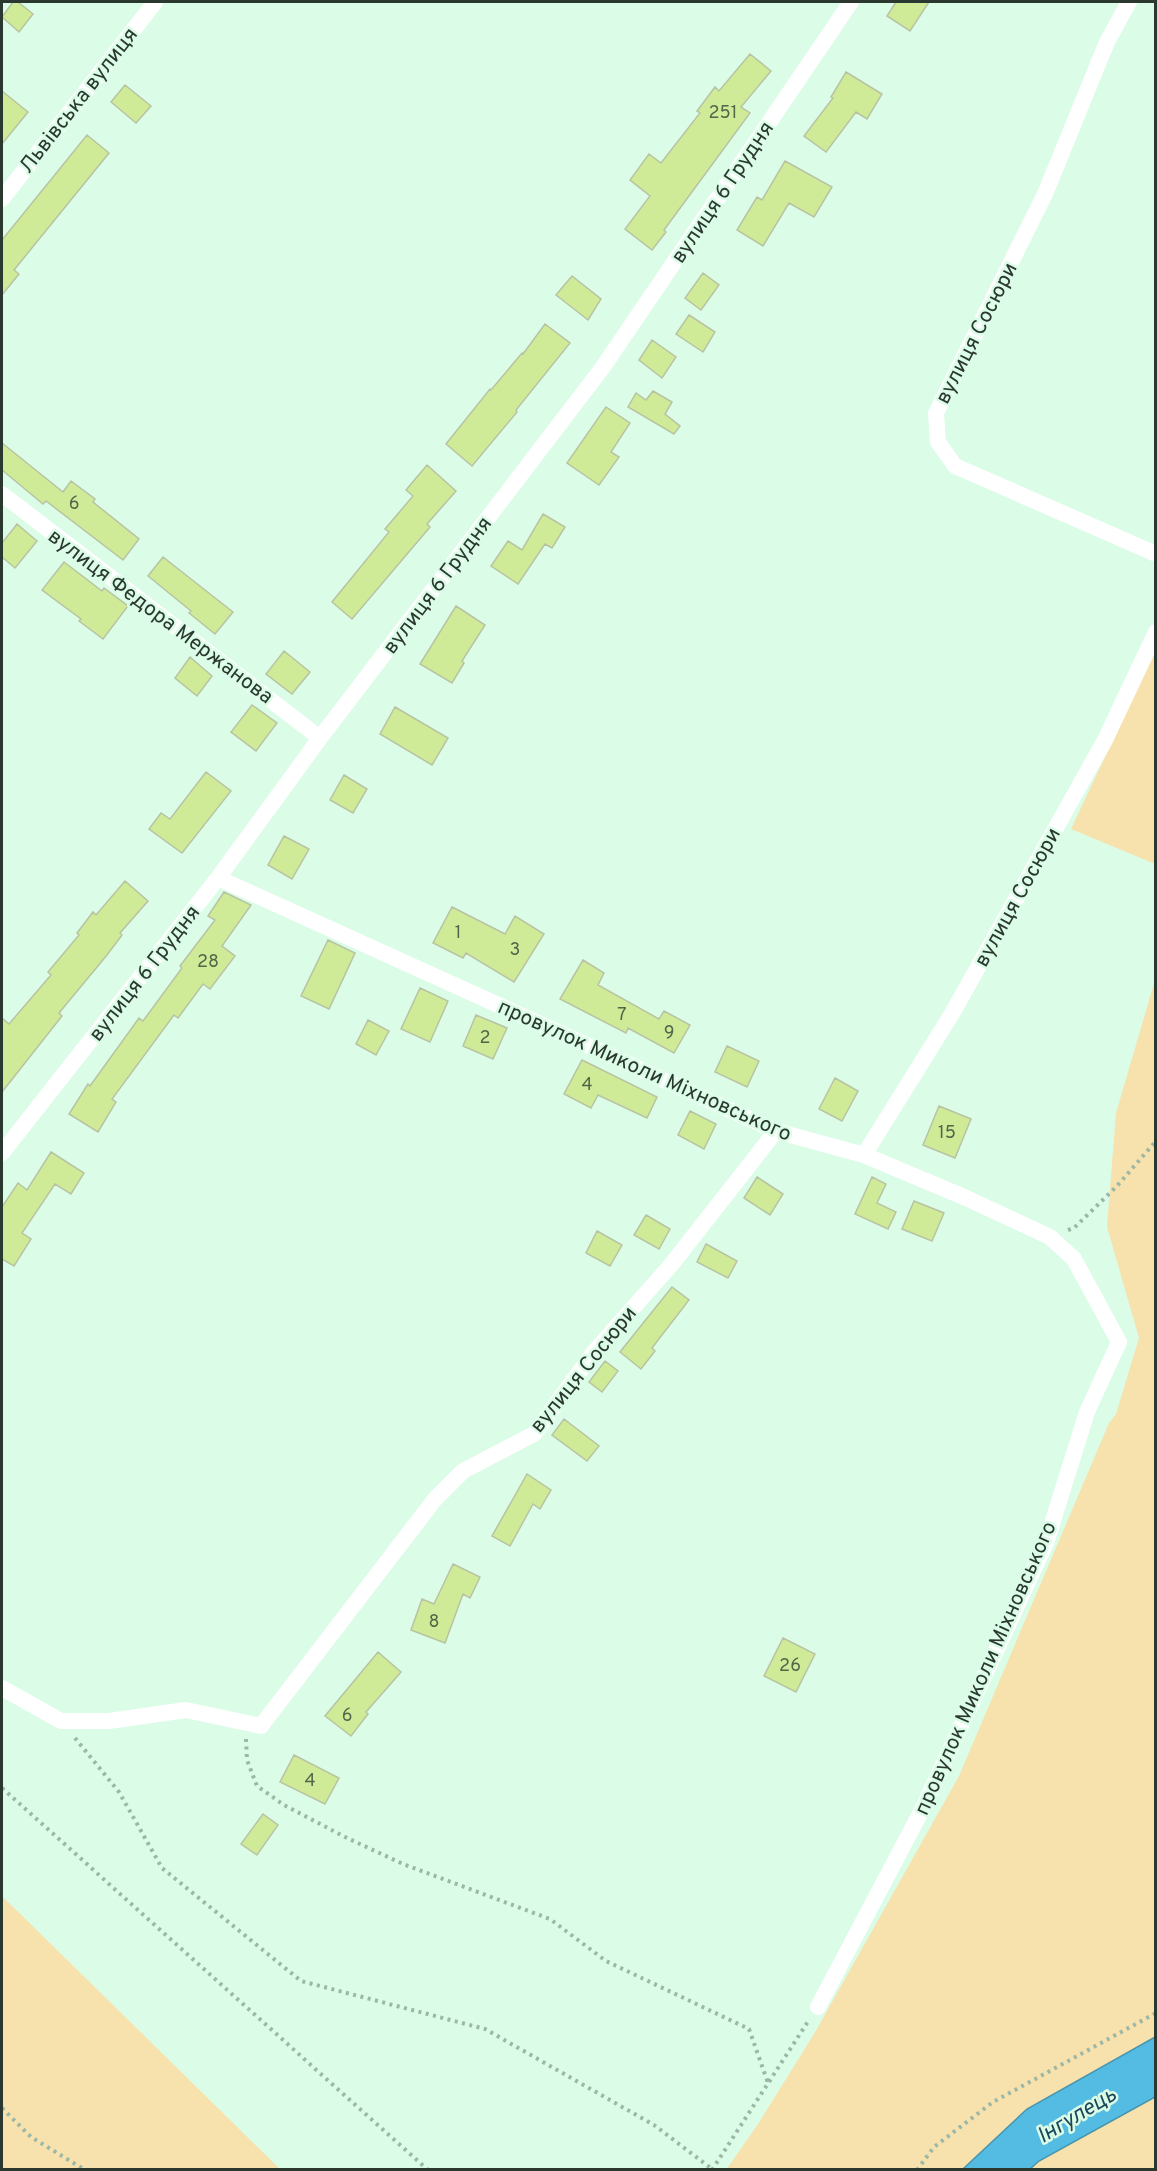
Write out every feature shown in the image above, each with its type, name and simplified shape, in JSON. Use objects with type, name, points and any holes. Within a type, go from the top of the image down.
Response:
[{"type":"street","name":"Львівська вулиця","points":[[2,199],[155,2]]},
{"type":"street","name":"вулиця 6 Грудня","points":[[2,1154],[218,878],[320,738],[603,367],[851,2]]},
{"type":"street","name":"вулиця Сосюри","points":[[1129,2],[1107,42],[1045,194],[936,412],[938,442],[954,466],[1155,554]]},
{"type":"street","name":"вулиця Федора Мержанова","points":[[2,494],[320,738]]},
{"type":"street","name":"вулиця Сосюри","points":[[864,1155],[953,1012],[1105,740],[1155,632]]},
{"type":"street","name":"провулок Миколи Міхновського","points":[[218,878],[776,1131],[864,1155],[964,1197],[1050,1237],[1074,1259],[1119,1342],[1087,1412],[1046,1543],[922,1808],[818,2007]]},
{"type":"street","name":"вулиця Сосюри","points":[[253,1725],[435,1499],[463,1471],[534,1434],[594,1352],[671,1265],[776,1131]]},
{"type":"street","points":[[2,1688],[61,1721],[109,1721],[186,1710],[253,1725]]},
{"type":"path","points":[[1050,1237],[1074,1228],[1117,1186],[1155,1141]]},
{"type":"path","points":[[61,1721],[119,1791],[162,1868],[301,1981],[485,2029],[654,2125],[712,2169],[818,2007]]},
{"type":"path","points":[[253,1725],[247,1760],[257,1786],[284,1805],[345,1838],[403,1864],[550,1919],[606,1960],[749,2029],[768,2083]]},
{"type":"path","points":[[2,1788],[428,2169]]},
{"type":"path","points":[[917,2169],[934,2147],[993,2102],[1155,2013]]},
{"type":"path","points":[[2,2108],[31,2137],[85,2169]]},
{"type":"shaded area","points":[[1155,651],[1155,864],[1071,829]]},
{"type":"shaded area","points":[[1155,980],[1155,2037],[1027,2109],[963,2169],[726,2170],[758,2124],[814,2034],[959,1776],[1109,1423],[1116,1414],[1139,1338],[1107,1227],[1116,1113]]},
{"type":"shaded area","points":[[2,1896],[280,2169],[2,2169]]},
{"type":"shaded area","points":[[1155,2097],[1155,2169],[1030,2170],[1039,2161]]},
{"type":"water","name":"Інгулець","points":[[1155,2037],[1155,2097],[1039,2161],[1030,2169],[963,2169],[1027,2109]]},
{"type":"building","points":[[13,2],[18,2],[33,14],[19,32],[2,17]]},
{"type":"building","points":[[896,2],[929,2],[910,31],[887,16]]},
{"type":"building","points":[[750,54],[771,71],[741,107],[750,113],[664,230],[666,232],[652,250],[625,229],[650,196],[630,180],[649,154],[661,163],[700,113],[697,111],[715,87],[719,91]]},
{"type":"building","points":[[846,72],[882,94],[867,119],[856,112],[826,152],[804,136],[833,98],[831,97]]},
{"type":"building","points":[[125,85],[151,106],[136,123],[111,102]]},
{"type":"building","points":[[2,91],[28,112],[2,144]]},
{"type":"building","points":[[87,135],[109,153],[14,270],[19,274],[2,295],[2,240]]},
{"type":"building","points":[[785,161],[832,187],[814,217],[789,203],[763,246],[737,230],[757,197],[762,200]]},
{"type":"building","points":[[703,273],[719,285],[701,310],[685,298]]},
{"type":"building","points":[[572,276],[601,299],[588,320],[556,295]]},
{"type":"building","points":[[689,315],[715,332],[703,352],[676,334]]},
{"type":"building","points":[[545,324],[570,343],[472,466],[446,444],[490,389],[523,354]]},
{"type":"building","points":[[652,340],[676,357],[662,378],[639,360]]},
{"type":"building","points":[[653,391],[672,402],[665,414],[680,426],[674,434],[628,407],[636,393],[646,400]]},
{"type":"building","points":[[606,407],[630,423],[611,452],[619,457],[599,485],[567,463]]},
{"type":"building","points":[[2,443],[63,492],[71,481],[95,499],[93,502],[139,539],[123,560],[46,501],[43,504],[2,470]]},
{"type":"building","points":[[427,465],[456,491],[427,524],[430,527],[352,619],[332,602],[389,532],[385,529],[413,496],[406,490]]},
{"type":"building","points":[[543,514],[565,527],[552,548],[545,544],[518,584],[491,566],[508,541],[522,550]]},
{"type":"building","points":[[17,524],[37,541],[15,568],[2,557],[2,543]]},
{"type":"building","points":[[163,557],[233,612],[215,634],[148,576]]},
{"type":"building","points":[[64,562],[102,591],[104,588],[128,606],[103,639],[79,621],[81,619],[42,590]]},
{"type":"building","points":[[456,606],[485,625],[462,661],[464,663],[452,683],[420,664]]},
{"type":"building","points":[[284,651],[310,672],[292,694],[266,674]]},
{"type":"building","points":[[190,657],[212,676],[197,696],[175,678]]},
{"type":"building","points":[[252,705],[277,723],[256,751],[231,732]]},
{"type":"building","points":[[395,707],[448,738],[432,765],[380,734]]},
{"type":"building","points":[[206,772],[231,791],[182,853],[149,829],[161,813],[170,819]]},
{"type":"building","points":[[344,775],[367,789],[353,813],[330,800]]},
{"type":"building","points":[[284,836],[309,849],[292,879],[268,865]]},
{"type":"building","points":[[125,881],[148,901],[120,933],[122,935],[107,955],[59,1013],[62,1016],[2,1092],[2,1018],[9,1024],[51,975],[48,972],[79,935],[77,933],[93,912],[96,915]]},
{"type":"building","points":[[224,892],[251,905],[222,946],[235,956],[210,989],[203,984],[178,1018],[174,1015],[112,1099],[116,1102],[98,1132],[69,1114],[88,1084],[90,1086],[139,1018],[143,1021],[182,968],[180,966],[215,920],[208,916]]},
{"type":"building","points":[[452,907],[505,934],[515,916],[544,934],[514,982],[466,953],[463,958],[433,943]]},
{"type":"building","points":[[328,940],[355,953],[329,1009],[301,996]]},
{"type":"building","points":[[583,960],[604,973],[598,985],[659,1019],[664,1011],[690,1025],[674,1053],[628,1028],[626,1033],[560,999]]},
{"type":"building","points":[[420,988],[448,1001],[430,1042],[401,1029]]},
{"type":"building","points":[[476,1015],[507,1028],[493,1059],[463,1046]]},
{"type":"building","points":[[368,1020],[389,1031],[376,1055],[356,1044]]},
{"type":"building","points":[[727,1046],[759,1061],[747,1087],[715,1072]]},
{"type":"building","points":[[582,1060],[657,1097],[647,1118],[598,1095],[591,1108],[564,1094]]},
{"type":"building","points":[[835,1078],[858,1091],[842,1121],[819,1109]]},
{"type":"building","points":[[939,1106],[971,1119],[955,1158],[923,1145]]},
{"type":"building","points":[[690,1111],[716,1124],[704,1149],[678,1135]]},
{"type":"building","points":[[51,1152],[84,1173],[71,1194],[55,1184],[22,1233],[31,1239],[14,1266],[2,1259],[2,1207],[18,1183],[27,1190]]},
{"type":"building","points":[[757,1177],[783,1194],[770,1215],[744,1198]]},
{"type":"building","points":[[872,1177],[886,1184],[877,1203],[896,1212],[888,1229],[855,1214]]},
{"type":"building","points":[[914,1201],[944,1213],[932,1241],[902,1229]]},
{"type":"building","points":[[646,1215],[670,1229],[659,1249],[634,1235]]},
{"type":"building","points":[[597,1231],[622,1245],[610,1266],[586,1253]]},
{"type":"building","points":[[706,1244],[737,1261],[728,1278],[697,1262]]},
{"type":"building","points":[[672,1287],[689,1300],[652,1348],[655,1351],[641,1369],[620,1352]]},
{"type":"building","points":[[605,1361],[618,1371],[602,1392],[589,1382]]},
{"type":"building","points":[[564,1419],[599,1446],[587,1461],[552,1435]]},
{"type":"building","points":[[527,1474],[551,1490],[540,1509],[533,1504],[510,1546],[492,1536]]},
{"type":"building","points":[[453,1564],[480,1577],[470,1598],[463,1594],[445,1643],[411,1630],[422,1599],[434,1604]]},
{"type":"building","points":[[783,1638],[815,1654],[796,1692],[764,1676]]},
{"type":"building","points":[[378,1652],[401,1672],[366,1712],[368,1714],[351,1736],[325,1716]]},
{"type":"building","points":[[294,1755],[339,1778],[325,1804],[280,1782]]},
{"type":"building","points":[[263,1814],[278,1825],[257,1855],[241,1844]]}]
